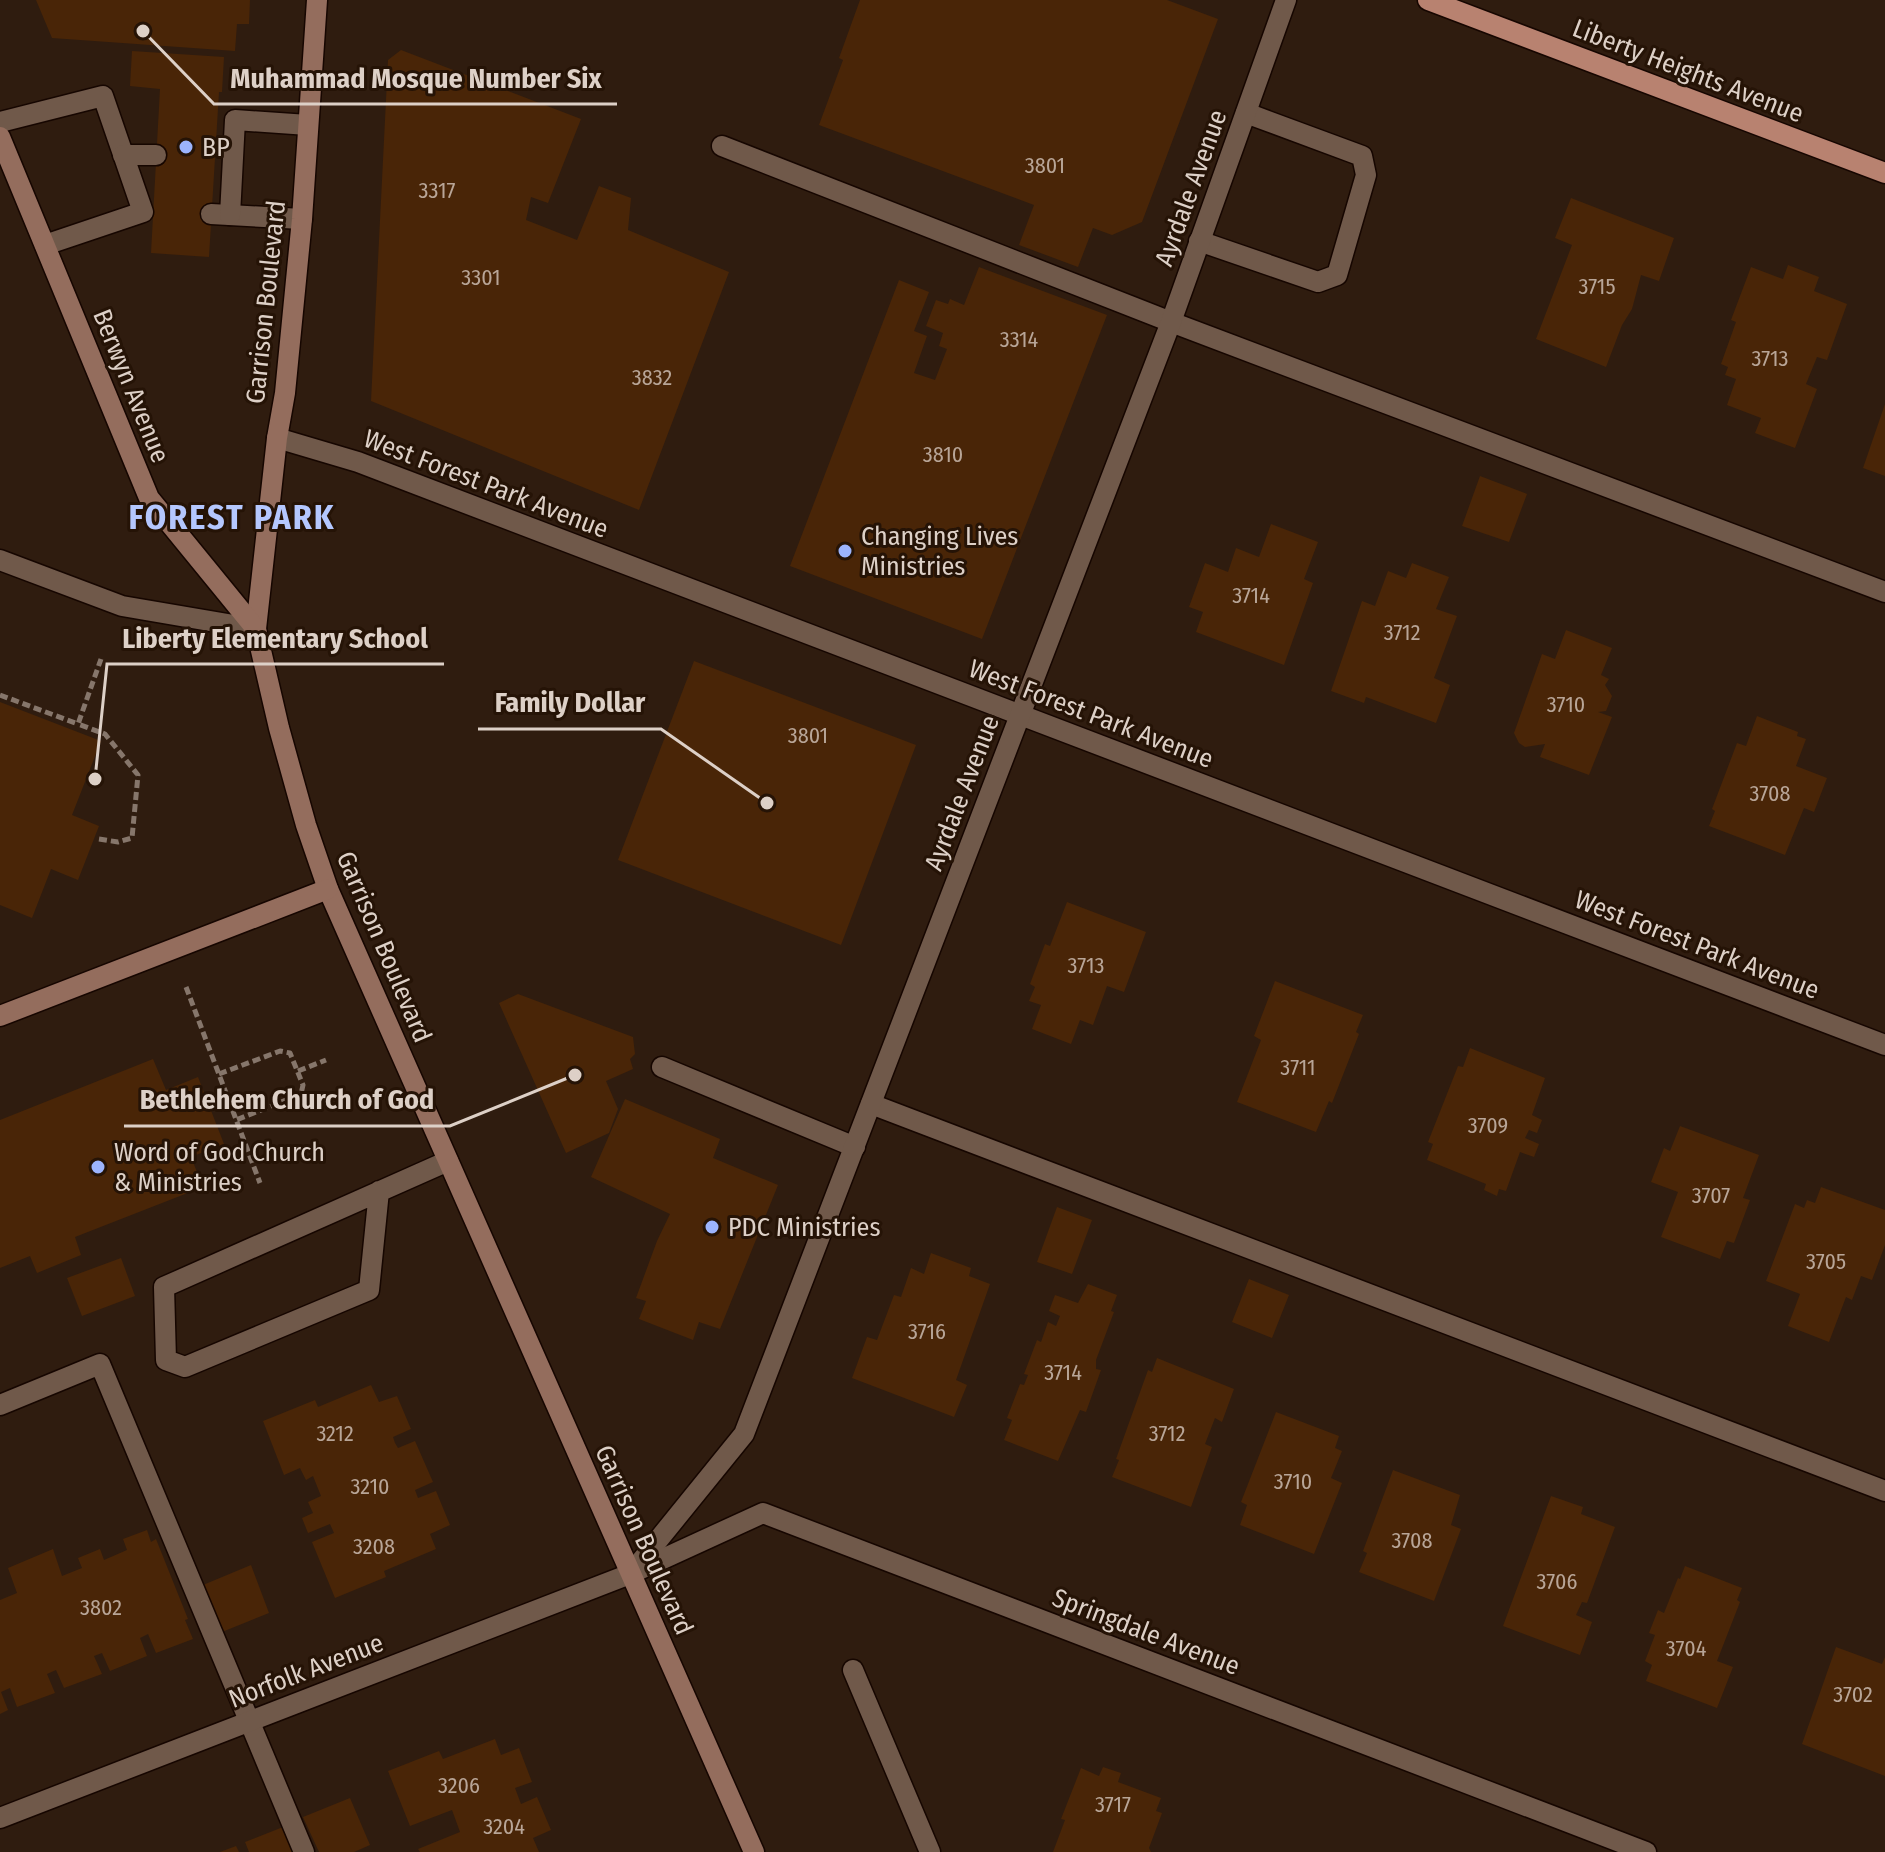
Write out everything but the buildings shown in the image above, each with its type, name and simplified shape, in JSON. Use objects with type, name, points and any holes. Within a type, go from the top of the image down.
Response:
[{"type":"main road","name":"Garrison Boulevard","points":[[317,0],[302,219],[285,393],[277,438],[256,629],[279,728],[306,825],[328,889],[754,1852]]},
{"type":"main road","name":"Liberty Heights Avenue","points":[[1428,0],[1885,173]]},
{"type":"main road","name":"Berwyn Avenue","points":[[0,137],[149,498],[256,629]]},
{"type":"main road","points":[[0,1016],[328,889]]},
{"type":"street","name":"Ayrdale Avenue","points":[[630,1574],[744,1434],[1171,322],[1286,0]]},
{"type":"street","points":[[0,122],[103,96],[123,155],[148,212],[45,245]]},
{"type":"street","points":[[1199,241],[1318,282],[1337,275],[1366,175],[1362,156],[1246,113]]},
{"type":"street","points":[[302,219],[221,215],[224,158],[235,120],[308,125]]},
{"type":"street","points":[[722,146],[1171,322],[1885,592]]},
{"type":"street","points":[[123,155],[156,155]]},
{"type":"street","name":"West Forest Park Avenue","points":[[277,438],[358,462],[1885,1045]]},
{"type":"street","points":[[0,560],[122,606],[256,629]]},
{"type":"street","points":[[662,1067],[855,1147]]},
{"type":"street","points":[[871,1104],[1885,1491]]},
{"type":"street","points":[[379,1191],[369,1290],[185,1367],[166,1360],[164,1287],[379,1191],[448,1161]]},
{"type":"street","points":[[0,1405],[100,1364],[304,1852]]},
{"type":"street","name":"Springdale Avenue","points":[[630,1574],[763,1513],[1646,1852]]},
{"type":"street","name":"Norfolk Avenue","points":[[0,1818],[630,1574]]},
{"type":"street","points":[[853,1670],[930,1852]]},
{"type":"path","points":[[78,724],[101,659]]},
{"type":"path","points":[[0,695],[105,734],[138,775],[132,838],[118,842],[99,839]]},
{"type":"path","points":[[186,987],[260,1183]]},
{"type":"path","points":[[219,1074],[280,1051],[290,1053],[298,1071],[303,1085],[301,1094],[236,1120]]},
{"type":"path","points":[[298,1071],[326,1060]]},
{"type":"place","name":"Muhammad Mosque Number Six","points":[[143,31]]},
{"type":"place","name":"BP","points":[[186,147]]},
{"type":"place","name":"Changing Lives Ministries","points":[[845,551]]},
{"type":"place","name":"Liberty Elementary School","points":[[95,779]]},
{"type":"place","name":"Family Dollar","points":[[767,803]]},
{"type":"place","name":"Bethlehem Church of God","points":[[575,1075]]},
{"type":"place","name":"Word of God Church & Ministries","points":[[98,1167]]},
{"type":"place","name":"PDC Ministries","points":[[712,1227]]},
{"type":"district","name":"FOREST PARK","points":[[232,517]]}]
